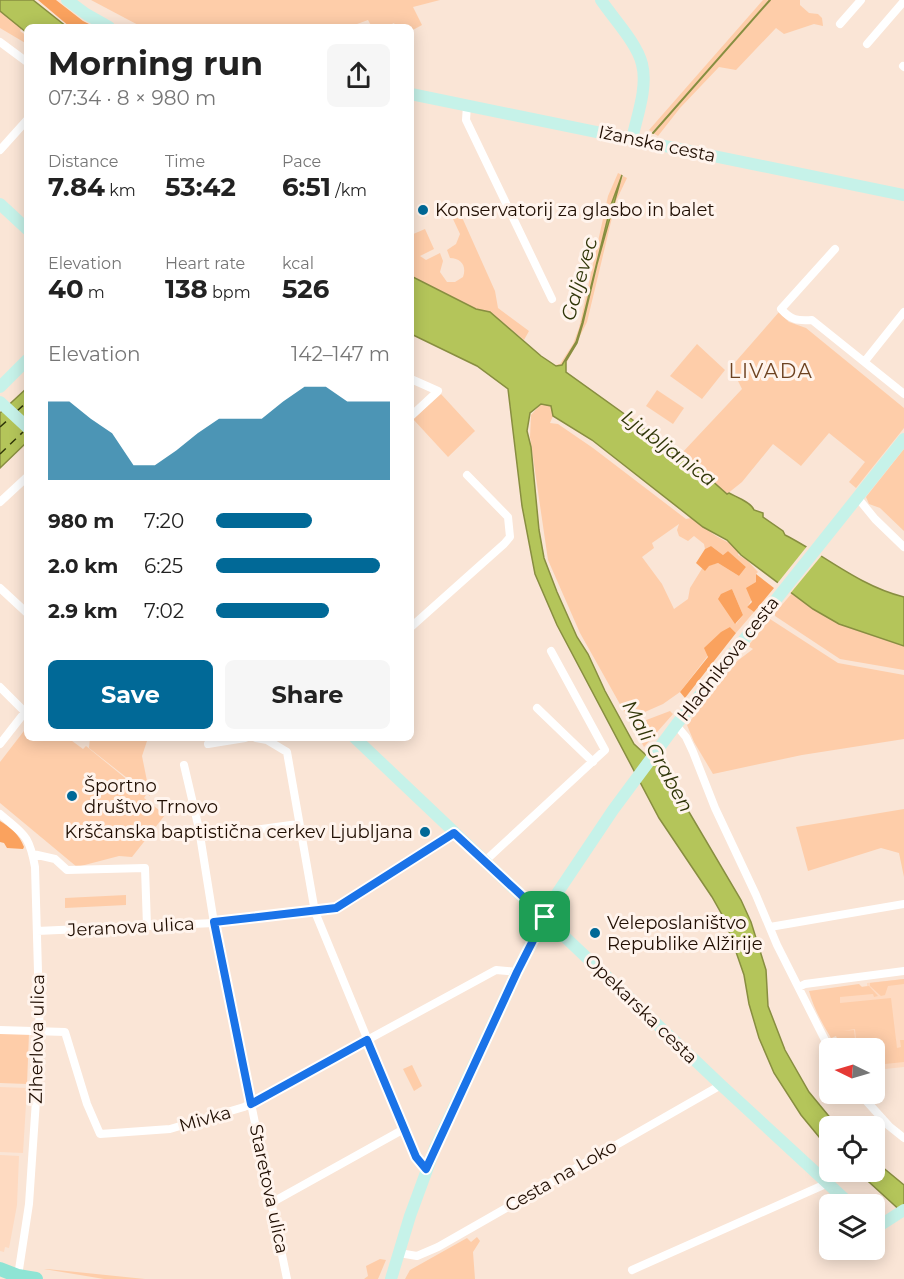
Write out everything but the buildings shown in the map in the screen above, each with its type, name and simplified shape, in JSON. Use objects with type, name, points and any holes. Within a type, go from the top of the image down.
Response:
[{"type":"main road","points":[[67,0],[104,24]]},
{"type":"main road","points":[[601,0],[634,46],[642,64],[643,85],[632,139]]},
{"type":"main road","name":"Ižanska cesta","points":[[414,95],[904,195]]},
{"type":"main road","points":[[0,204],[24,226]]},
{"type":"main road","points":[[0,387],[24,363]]},
{"type":"main road","points":[[1,403],[24,424]]},
{"type":"main road","name":"Hladnikova cesta","points":[[391,1279],[426,1169],[517,972],[545,917],[574,868],[676,725],[904,439]]},
{"type":"main road","name":"Opekarska cesta","points":[[358,741],[721,1085],[840,1194]]},
{"type":"main road","points":[[885,1222],[899,1213]]},
{"type":"main road","points":[[0,1269],[14,1278],[36,1279]]},
{"type":"street","points":[[840,24],[861,0]]},
{"type":"street","points":[[867,44],[904,1]]},
{"type":"street","points":[[0,42],[24,60]]},
{"type":"street","points":[[467,105],[466,120],[552,298]]},
{"type":"street","points":[[0,150],[24,123]]},
{"type":"street","points":[[835,249],[781,309],[789,318],[798,321],[812,320],[904,394]]},
{"type":"street","points":[[865,361],[904,312]]},
{"type":"street","points":[[414,380],[438,391],[414,413]]},
{"type":"street","points":[[414,624],[510,537],[508,517],[467,475]]},
{"type":"street","points":[[0,502],[24,480]]},
{"type":"street","points":[[857,497],[875,519],[904,547]]},
{"type":"street","points":[[0,588],[24,610]]},
{"type":"street","points":[[485,861],[605,750],[551,651]]},
{"type":"street","points":[[0,687],[24,709]]},
{"type":"street","points":[[537,708],[593,762]]},
{"type":"street","points":[[0,744],[24,714]]},
{"type":"street","points":[[676,725],[686,737],[777,945],[824,1038]]},
{"type":"street","points":[[208,744],[226,741]]},
{"type":"street","points":[[269,741],[287,752],[315,912],[416,1157],[426,1169]]},
{"type":"street","name":"Staretova ulica","points":[[184,765],[199,829],[214,922],[287,1279]]},
{"type":"street","name":"Ziherlova ulica","points":[[0,814],[26,837],[33,854],[40,1030],[29,1204],[14,1278]]},
{"type":"street","points":[[230,825],[232,834],[298,824]]},
{"type":"street","name":"Jeranova ulica","points":[[37,931],[214,922],[336,908],[454,833]]},
{"type":"street","points":[[33,854],[55,859],[67,870],[145,867],[147,926]]},
{"type":"street","points":[[770,927],[904,904]]},
{"type":"street","name":"Mivka","points":[[40,1030],[65,1032],[87,1104],[100,1134],[170,1129],[251,1104],[496,970],[517,972]]},
{"type":"street","points":[[799,987],[805,984],[904,972]]},
{"type":"street","points":[[0,1030],[40,1030]]},
{"type":"street","name":"Cesta na Loko","points":[[399,1253],[417,1256],[438,1247],[721,1085]]},
{"type":"street","points":[[869,1104],[889,1126],[904,1138]]},
{"type":"street","points":[[271,1203],[405,1129]]},
{"type":"street","points":[[632,1270],[828,1183]]},
{"type":"shaded area","points":[[38,0],[56,0],[89,24],[66,24]]},
{"type":"shaded area","points":[[91,0],[440,0],[413,7],[422,25],[414,29],[414,24],[370,24],[368,20],[357,24],[136,24]]},
{"type":"shaded area","points":[[763,0],[770,0],[652,132],[649,130]]},
{"type":"shaded area","points":[[771,0],[800,0],[800,5],[809,13],[818,14],[822,18],[823,26],[814,24],[784,34],[776,28],[736,70],[719,67],[680,108],[658,136],[653,133]]},
{"type":"shaded area","points":[[0,11],[22,28],[20,31],[24,34],[24,42],[0,28]]},
{"type":"shaded area","points":[[618,173],[622,175],[611,205],[576,342],[562,365],[557,366],[555,365],[560,364],[573,344],[579,328],[608,196]]},
{"type":"shaded area","points":[[623,176],[627,178],[616,201],[587,322],[566,364],[583,323],[612,205]]},
{"type":"shaded area","points":[[461,215],[495,291],[498,308],[529,331],[524,340],[490,312],[476,309],[414,278],[414,234],[425,229],[434,249],[420,256],[426,260],[440,253],[443,261],[440,272],[447,282],[455,282],[463,277],[462,263],[450,258],[447,250],[456,244],[460,234],[453,219]]},
{"type":"shaded area","points":[[779,312],[789,322],[806,328],[904,408],[904,428],[856,488],[849,482],[865,462],[829,433],[801,466],[773,444],[742,482],[727,494],[681,454],[742,389],[731,367]]},
{"type":"shaded area","points":[[697,344],[725,370],[702,399],[670,376]]},
{"type":"shaded area","points":[[657,390],[684,408],[673,424],[646,406]]},
{"type":"shaded area","points":[[441,394],[475,431],[448,457],[414,418]]},
{"type":"shaded area","points":[[541,404],[552,406],[553,416],[550,423],[558,424],[593,448],[686,519],[691,518],[732,545],[739,552],[738,555],[746,559],[758,572],[753,596],[747,607],[754,612],[736,633],[730,627],[680,692],[663,704],[638,715],[641,722],[670,711],[673,714],[644,747],[580,633],[548,560],[530,437],[531,415]],"holes":[[[679,524],[677,530],[679,536],[688,541],[694,536],[704,544],[705,549],[711,546],[723,555],[728,551],[746,567],[739,576],[718,563],[703,567],[690,588],[688,599],[674,609],[662,584],[642,557],[654,548],[652,543]],[[732,589],[743,615],[736,624],[719,599]]]},
{"type":"shaded area","points":[[904,449],[904,531],[880,508],[869,504],[866,497]]},
{"type":"shaded area","points":[[711,546],[723,555],[728,551],[746,567],[739,576],[718,563],[709,566],[705,571],[696,563],[705,549]]},
{"type":"shaded area","points":[[756,574],[774,588],[754,612],[747,607],[752,602],[746,588],[756,582]]},
{"type":"shaded area","points":[[732,589],[743,615],[735,624],[718,599],[721,594]]},
{"type":"shaded area","points":[[792,593],[839,624],[904,646],[904,670],[840,659],[775,616]]},
{"type":"shaded area","points":[[770,619],[838,663],[904,675],[904,739],[802,755],[713,774],[687,725],[736,662],[753,649],[748,646]]},
{"type":"shaded area","points":[[730,627],[736,633],[685,698],[680,692],[708,657],[704,648]]},
{"type":"shaded area","name":"Športno društvo Trnovo","points":[[24,731],[24,741],[72,741],[83,749],[86,746],[146,795],[144,798],[165,815],[132,857],[119,856],[77,867],[0,803],[0,762]]},
{"type":"shaded area","points":[[90,741],[147,741],[142,756],[150,796],[89,748]]},
{"type":"shaded area","points":[[904,809],[904,877],[899,853],[881,848],[808,871],[796,827]]},
{"type":"shaded area","points":[[0,821],[17,835],[22,842],[23,849],[7,848],[4,843],[0,842]]},
{"type":"shaded area","points":[[126,895],[126,905],[65,908],[65,898]]},
{"type":"shaded area","points":[[904,979],[904,1067],[885,1069],[885,1038],[837,1038],[836,1036],[831,1038],[814,993],[867,986],[867,983]]},
{"type":"shaded area","points":[[904,979],[904,984],[888,986],[885,995],[881,996],[870,986],[870,983]]},
{"type":"shaded area","points":[[859,984],[862,987],[869,986],[878,996],[874,997],[873,994],[840,997],[840,1003],[891,998],[897,1048],[901,1047],[900,1040],[904,1040],[904,1062],[885,1064],[885,1038],[856,1038],[855,1029],[843,1031],[854,1030],[855,1038],[837,1038],[836,1036],[831,1038],[815,1009],[809,991]]},
{"type":"shaded area","points":[[0,1033],[29,1033],[27,1084],[0,1083]]},
{"type":"shaded area","points":[[412,1065],[422,1086],[414,1091],[403,1069]]},
{"type":"shaded area","points":[[0,1087],[27,1088],[23,1153],[0,1152]]},
{"type":"shaded area","points":[[0,1155],[19,1156],[17,1205],[9,1248],[5,1247],[4,1252],[0,1251]]},
{"type":"shaded area","points":[[477,1237],[480,1241],[473,1252],[475,1279],[405,1279],[410,1270],[467,1238],[471,1242]]},
{"type":"shaded area","points":[[380,1259],[386,1260],[378,1279],[364,1279],[368,1276],[366,1266]]},
{"type":"shaded area","points":[[44,1269],[47,1269],[145,1279],[104,1279]]},
{"type":"water","points":[[0,0],[33,0],[63,24],[24,24],[24,31],[0,11]]},
{"type":"water","name":"Ljubljanica","points":[[622,175],[577,343],[566,361],[566,372],[690,461],[727,494],[743,500],[754,510],[763,513],[763,517],[783,531],[785,535],[857,578],[904,597],[904,646],[839,624],[813,609],[741,555],[727,540],[703,527],[592,440],[553,416],[551,406],[541,404],[530,413],[527,431],[531,447],[539,530],[544,558],[557,592],[577,637],[634,744],[658,766],[679,795],[741,900],[751,922],[766,970],[768,1006],[785,1050],[809,1092],[829,1116],[819,1116],[819,1137],[801,1115],[774,1073],[759,1038],[749,1004],[744,975],[725,920],[659,818],[557,625],[535,574],[522,506],[508,389],[477,366],[414,335],[414,278],[476,309],[490,312],[556,366],[562,365],[576,342],[611,205]]},
{"type":"water","points":[[24,391],[24,445],[0,468],[0,413]]},
{"type":"water","points":[[885,1169],[904,1185],[904,1214],[885,1197],[885,1194],[869,1182],[885,1182]]},
{"type":"pier","points":[[808,545],[822,555],[789,595],[776,585]]},
{"type":"waterway","name":"Galjevec","points":[[653,133],[770,0]]},
{"type":"ferry route","points":[[17,411],[24,405]]},
{"type":"ferry route","points":[[0,427],[9,419]]},
{"type":"ferry route","points":[[0,454],[23,432]]},
{"type":"place","name":"Konservatorij za glasbo in balet","points":[[423,210]]},
{"type":"place","name":"Športno društvo Trnovo","points":[[72,796]]},
{"type":"place","name":"Krščanska baptistična cerkev Ljubljana","points":[[425,832]]},
{"type":"place","name":"Veleposlaništvo Republike Alžirije","points":[[595,933]]},
{"type":"district","name":"LIVADA","points":[[771,371]]},
{"type":"route","points":[[454,833],[545,917],[517,972],[426,1169],[416,1157],[367,1040],[251,1104],[214,922],[336,908],[454,833]]},
{"type":"water label","name":"Mali Graben","points":[[658,756]]}]
